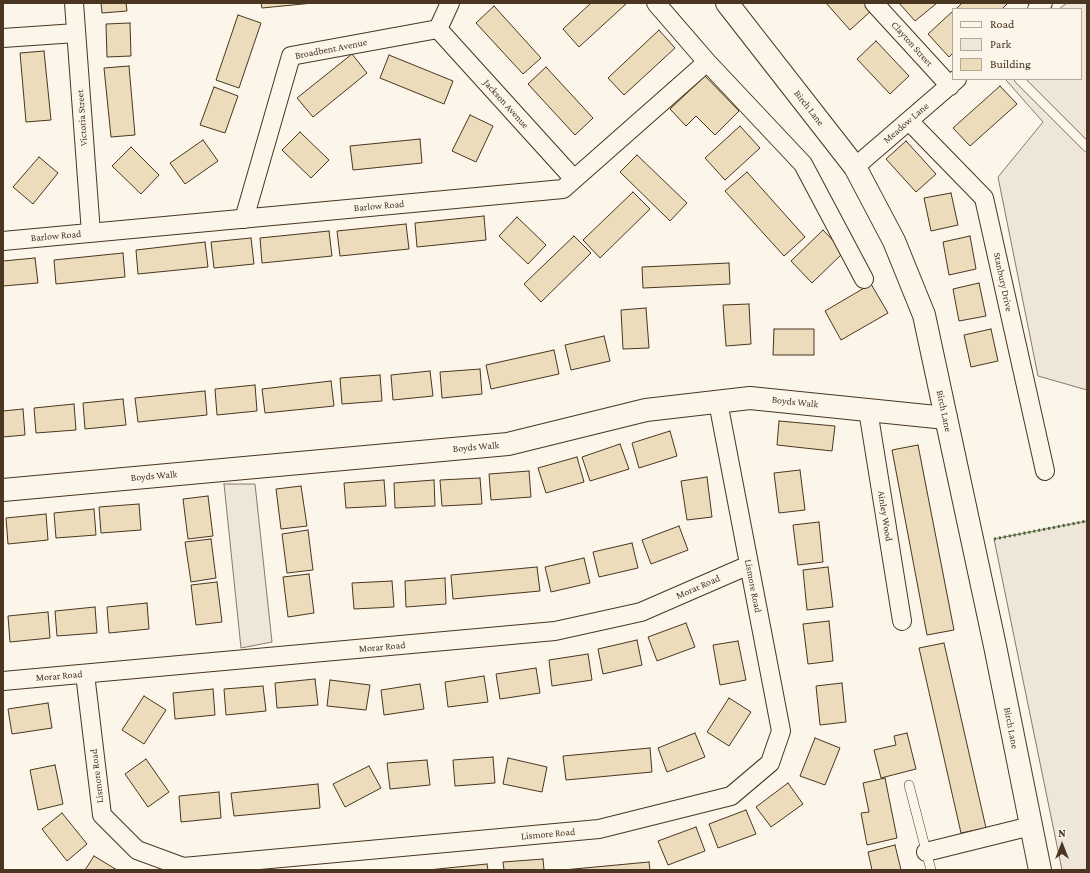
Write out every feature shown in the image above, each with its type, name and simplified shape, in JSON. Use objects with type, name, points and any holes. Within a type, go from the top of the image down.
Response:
[{"type":"street","name":"Victoria Street","points":[[74,3],[91,233]]},
{"type":"street","points":[[438,29],[450,3]]},
{"type":"street","points":[[656,3],[707,62],[803,164],[864,279]]},
{"type":"street","name":"Birch Lane","points":[[727,3],[855,167],[894,241],[924,315],[1040,870]]},
{"type":"street","name":"Clayton Street","points":[[874,3],[953,82]]},
{"type":"street","name":"Jackson Avenue","points":[[438,29],[574,179]]},
{"type":"street","name":"Broadbent Avenue","points":[[244,219],[291,56],[438,29]]},
{"type":"street","points":[[3,38],[76,33]]},
{"type":"street","name":"Barlow Road","points":[[3,241],[563,189],[707,62]]},
{"type":"street","name":"Meadow Lane","points":[[855,167],[953,82]]},
{"type":"street","name":"Stanbury Drive","points":[[909,121],[984,198],[1045,471]]},
{"type":"street","name":"Boyds Walk","points":[[3,490],[508,444],[646,410],[750,398],[946,418]]},
{"type":"street","name":"Lismore Road","points":[[85,674],[102,814],[137,850],[183,867],[599,829],[731,796],[770,763],[781,731],[718,402]]},
{"type":"street","name":"Ainley Wood","points":[[868,410],[902,621]]},
{"type":"street","name":"Morar Road","points":[[3,681],[555,631],[641,612],[749,564]]},
{"type":"street","points":[[926,852],[1031,826]]},
{"type":"lane","points":[[1020,80],[1087,147]]},
{"type":"lane","points":[[909,786],[930,870]]},
{"type":"green space","points":[[1067,3],[1087,3],[1087,390],[1038,376],[998,177],[1043,122],[1006,80],[1082,80],[1082,8],[1060,8]]},
{"type":"green space","points":[[224,484],[255,484],[272,642],[241,648]]},
{"type":"green space","points":[[1087,521],[1087,870],[1062,870],[994,539]]},
{"type":"building","points":[[101,3],[126,3],[127,11],[102,13]]},
{"type":"building","points":[[261,3],[313,3],[262,8]]},
{"type":"building","points":[[591,3],[627,3],[579,47],[563,29]]},
{"type":"building","points":[[826,3],[866,3],[872,10],[850,30]]},
{"type":"building","points":[[899,3],[937,3],[915,21]]},
{"type":"building","points":[[962,3],[1008,3],[1003,8],[957,8]]},
{"type":"building","points":[[494,6],[541,58],[523,74],[476,23]]},
{"type":"building","points":[[952,12],[952,54],[949,57],[928,34]]},
{"type":"building","points":[[238,15],[261,23],[239,88],[216,80]]},
{"type":"building","points":[[130,23],[131,56],[107,57],[106,24]]},
{"type":"building","points":[[659,30],[675,48],[624,95],[608,78]]},
{"type":"building","points":[[876,41],[909,76],[890,94],[857,59]]},
{"type":"building","points":[[44,51],[51,120],[26,122],[20,53]]},
{"type":"building","points":[[352,54],[367,73],[313,117],[297,98]]},
{"type":"building","points":[[389,55],[453,81],[444,104],[380,78]]},
{"type":"building","points":[[129,66],[135,135],[111,137],[104,68]]},
{"type":"building","points":[[546,67],[593,118],[575,135],[528,84]]},
{"type":"building","points":[[705,76],[739,111],[715,135],[696,116],[686,126],[670,109]]},
{"type":"building","points":[[1000,86],[1017,104],[970,146],[953,128]]},
{"type":"building","points":[[214,87],[238,96],[225,133],[200,125]]},
{"type":"building","points":[[470,115],[493,126],[476,162],[452,151]]},
{"type":"building","points":[[740,126],[760,148],[725,180],[705,158]]},
{"type":"building","points":[[300,132],[329,160],[311,178],[282,150]]},
{"type":"building","points":[[420,139],[422,163],[353,170],[350,146]]},
{"type":"building","points":[[203,140],[218,161],[185,184],[170,163]]},
{"type":"building","points":[[906,141],[936,174],[916,192],[886,159]]},
{"type":"building","points":[[131,147],[159,175],[141,194],[112,166]]},
{"type":"building","points":[[637,155],[687,203],[670,221],[620,172]]},
{"type":"building","points":[[39,157],[58,173],[33,204],[13,187]]},
{"type":"building","points":[[747,172],[805,237],[784,256],[725,191]]},
{"type":"building","points":[[633,192],[650,209],[600,258],[583,240]]},
{"type":"building","points":[[951,193],[958,225],[931,231],[924,198]]},
{"type":"building","points":[[484,216],[486,240],[417,247],[415,223]]},
{"type":"building","points":[[517,217],[546,245],[528,264],[499,236]]},
{"type":"building","points":[[406,224],[409,249],[340,256],[337,231]]},
{"type":"building","points":[[823,230],[844,252],[812,283],[791,261]]},
{"type":"building","points":[[329,231],[332,256],[262,263],[260,238]]},
{"type":"building","points":[[574,236],[591,253],[541,302],[524,284]]},
{"type":"building","points":[[970,236],[976,269],[949,275],[943,242]]},
{"type":"building","points":[[251,238],[254,264],[214,268],[211,242]]},
{"type":"building","points":[[205,242],[208,267],[138,274],[136,250]]},
{"type":"building","points":[[123,253],[125,277],[56,284],[54,260]]},
{"type":"building","points":[[35,258],[38,283],[3,286],[3,261]]},
{"type":"building","points":[[729,263],[730,284],[643,288],[642,267]]},
{"type":"building","points":[[979,283],[986,316],[959,321],[953,289]]},
{"type":"building","points":[[871,284],[888,313],[841,340],[825,311]]},
{"type":"building","points":[[749,304],[751,344],[726,346],[723,305]]},
{"type":"building","points":[[646,308],[649,348],[623,349],[621,310]]},
{"type":"building","points":[[774,329],[814,329],[814,355],[773,355]]},
{"type":"building","points":[[991,329],[998,361],[971,367],[964,335]]},
{"type":"building","points":[[604,336],[610,361],[571,370],[565,345]]},
{"type":"building","points":[[554,350],[559,374],[491,389],[486,365]]},
{"type":"building","points":[[480,369],[482,394],[442,398],[440,372]]},
{"type":"building","points":[[430,371],[433,396],[393,400],[391,375]]},
{"type":"building","points":[[380,375],[382,401],[342,404],[340,378]]},
{"type":"building","points":[[331,381],[334,406],[265,413],[262,389]]},
{"type":"building","points":[[255,385],[257,411],[217,415],[215,389]]},
{"type":"building","points":[[205,391],[207,415],[138,422],[135,398]]},
{"type":"building","points":[[123,399],[126,425],[85,429],[83,403]]},
{"type":"building","points":[[74,404],[76,430],[36,433],[34,408]]},
{"type":"building","points":[[23,409],[25,435],[3,437],[3,411]]},
{"type":"building","points":[[779,421],[835,426],[832,451],[777,445]]},
{"type":"building","points":[[670,431],[677,456],[639,468],[632,443]]},
{"type":"building","points":[[620,444],[629,469],[590,481],[582,457]]},
{"type":"building","points":[[918,445],[954,630],[927,635],[892,450]]},
{"type":"building","points":[[577,457],[584,482],[546,493],[538,468]]},
{"type":"building","points":[[800,470],[805,510],[779,513],[774,473]]},
{"type":"building","points":[[529,471],[531,497],[491,500],[489,474]]},
{"type":"building","points":[[707,477],[712,517],[687,520],[681,481]]},
{"type":"building","points":[[480,478],[482,504],[442,506],[440,480]]},
{"type":"building","points":[[384,480],[386,506],[346,508],[344,483]]},
{"type":"building","points":[[434,480],[435,506],[395,508],[394,483]]},
{"type":"building","points":[[301,486],[307,526],[281,529],[276,489]]},
{"type":"building","points":[[208,496],[213,536],[188,539],[183,499]]},
{"type":"building","points":[[139,504],[141,530],[101,533],[99,507]]},
{"type":"building","points":[[94,509],[96,535],[56,538],[54,513]]},
{"type":"building","points":[[46,514],[48,540],[8,544],[6,518]]},
{"type":"building","points":[[819,522],[823,562],[798,565],[793,525]]},
{"type":"building","points":[[679,526],[688,550],[651,564],[642,540]]},
{"type":"building","points":[[308,530],[313,570],[287,573],[282,534]]},
{"type":"building","points":[[211,539],[216,578],[191,582],[185,542]]},
{"type":"building","points":[[632,543],[638,568],[599,577],[593,552]]},
{"type":"building","points":[[584,558],[590,583],[551,592],[545,567]]},
{"type":"building","points":[[537,567],[540,591],[453,599],[451,575]]},
{"type":"building","points":[[828,567],[833,607],[807,610],[803,570]]},
{"type":"building","points":[[309,574],[314,613],[288,617],[283,577]]},
{"type":"building","points":[[445,578],[446,604],[406,607],[405,581]]},
{"type":"building","points":[[392,581],[394,607],[354,609],[352,583]]},
{"type":"building","points":[[217,582],[222,622],[196,625],[191,585]]},
{"type":"building","points":[[147,603],[149,629],[109,633],[107,607]]},
{"type":"building","points":[[95,607],[97,633],[57,636],[55,611]]},
{"type":"building","points":[[48,612],[50,638],[10,642],[8,616]]},
{"type":"building","points":[[829,621],[833,661],[808,664],[803,624]]},
{"type":"building","points":[[686,623],[695,647],[657,661],[648,637]]},
{"type":"building","points":[[637,640],[642,665],[603,674],[598,649]]},
{"type":"building","points":[[738,641],[746,680],[720,685],[713,645]]},
{"type":"building","points":[[944,643],[986,828],[961,833],[919,648]]},
{"type":"building","points":[[588,654],[592,680],[552,686],[549,660]]},
{"type":"building","points":[[536,668],[540,693],[500,699],[496,674]]},
{"type":"building","points":[[484,676],[488,702],[448,707],[445,682]]},
{"type":"building","points":[[315,679],[318,705],[277,708],[275,683]]},
{"type":"building","points":[[330,680],[370,685],[366,710],[327,706]]},
{"type":"building","points":[[842,683],[846,722],[820,725],[816,686]]},
{"type":"building","points":[[420,684],[424,709],[384,715],[381,690]]},
{"type":"building","points":[[263,686],[266,711],[226,715],[224,689]]},
{"type":"building","points":[[213,689],[215,715],[175,719],[173,693]]},
{"type":"building","points":[[144,696],[166,710],[144,744],[122,730]]},
{"type":"building","points":[[729,698],[751,712],[729,746],[707,732]]},
{"type":"building","points":[[48,703],[52,728],[12,734],[8,709]]},
{"type":"building","points":[[695,733],[705,757],[667,772],[658,748]]},
{"type":"building","points":[[907,733],[916,769],[881,778],[874,750],[896,745],[894,736]]},
{"type":"building","points":[[815,738],[840,748],[825,785],[800,776]]},
{"type":"building","points":[[650,748],[652,772],[566,780],[563,756]]},
{"type":"building","points":[[493,757],[495,783],[455,786],[453,760]]},
{"type":"building","points":[[508,758],[547,767],[542,792],[503,784]]},
{"type":"building","points":[[146,759],[169,792],[148,807],[125,774]]},
{"type":"building","points":[[427,760],[430,785],[390,789],[387,763]]},
{"type":"building","points":[[55,765],[63,804],[38,810],[30,770]]},
{"type":"building","points":[[369,766],[381,788],[345,807],[333,784]]},
{"type":"building","points":[[885,778],[897,838],[867,845],[861,813],[869,812],[863,783]]},
{"type":"building","points":[[788,783],[803,804],[771,827],[756,807]]},
{"type":"building","points":[[318,784],[320,808],[234,816],[231,793]]},
{"type":"building","points":[[219,792],[221,818],[181,822],[179,796]]},
{"type":"building","points":[[746,810],[756,834],[718,848],[709,824]]},
{"type":"building","points":[[62,813],[87,844],[67,861],[42,829]]},
{"type":"building","points":[[696,827],[705,851],[668,865],[658,841]]},
{"type":"building","points":[[895,845],[901,870],[872,870],[868,852]]},
{"type":"building","points":[[94,856],[117,870],[85,870]]},
{"type":"building","points":[[543,859],[544,870],[504,870],[503,862]]},
{"type":"building","points":[[649,862],[650,870],[563,870]]},
{"type":"building","points":[[487,864],[488,870],[428,870]]},
{"type":"hedge","points":[[994,539],[1087,521]]}]
